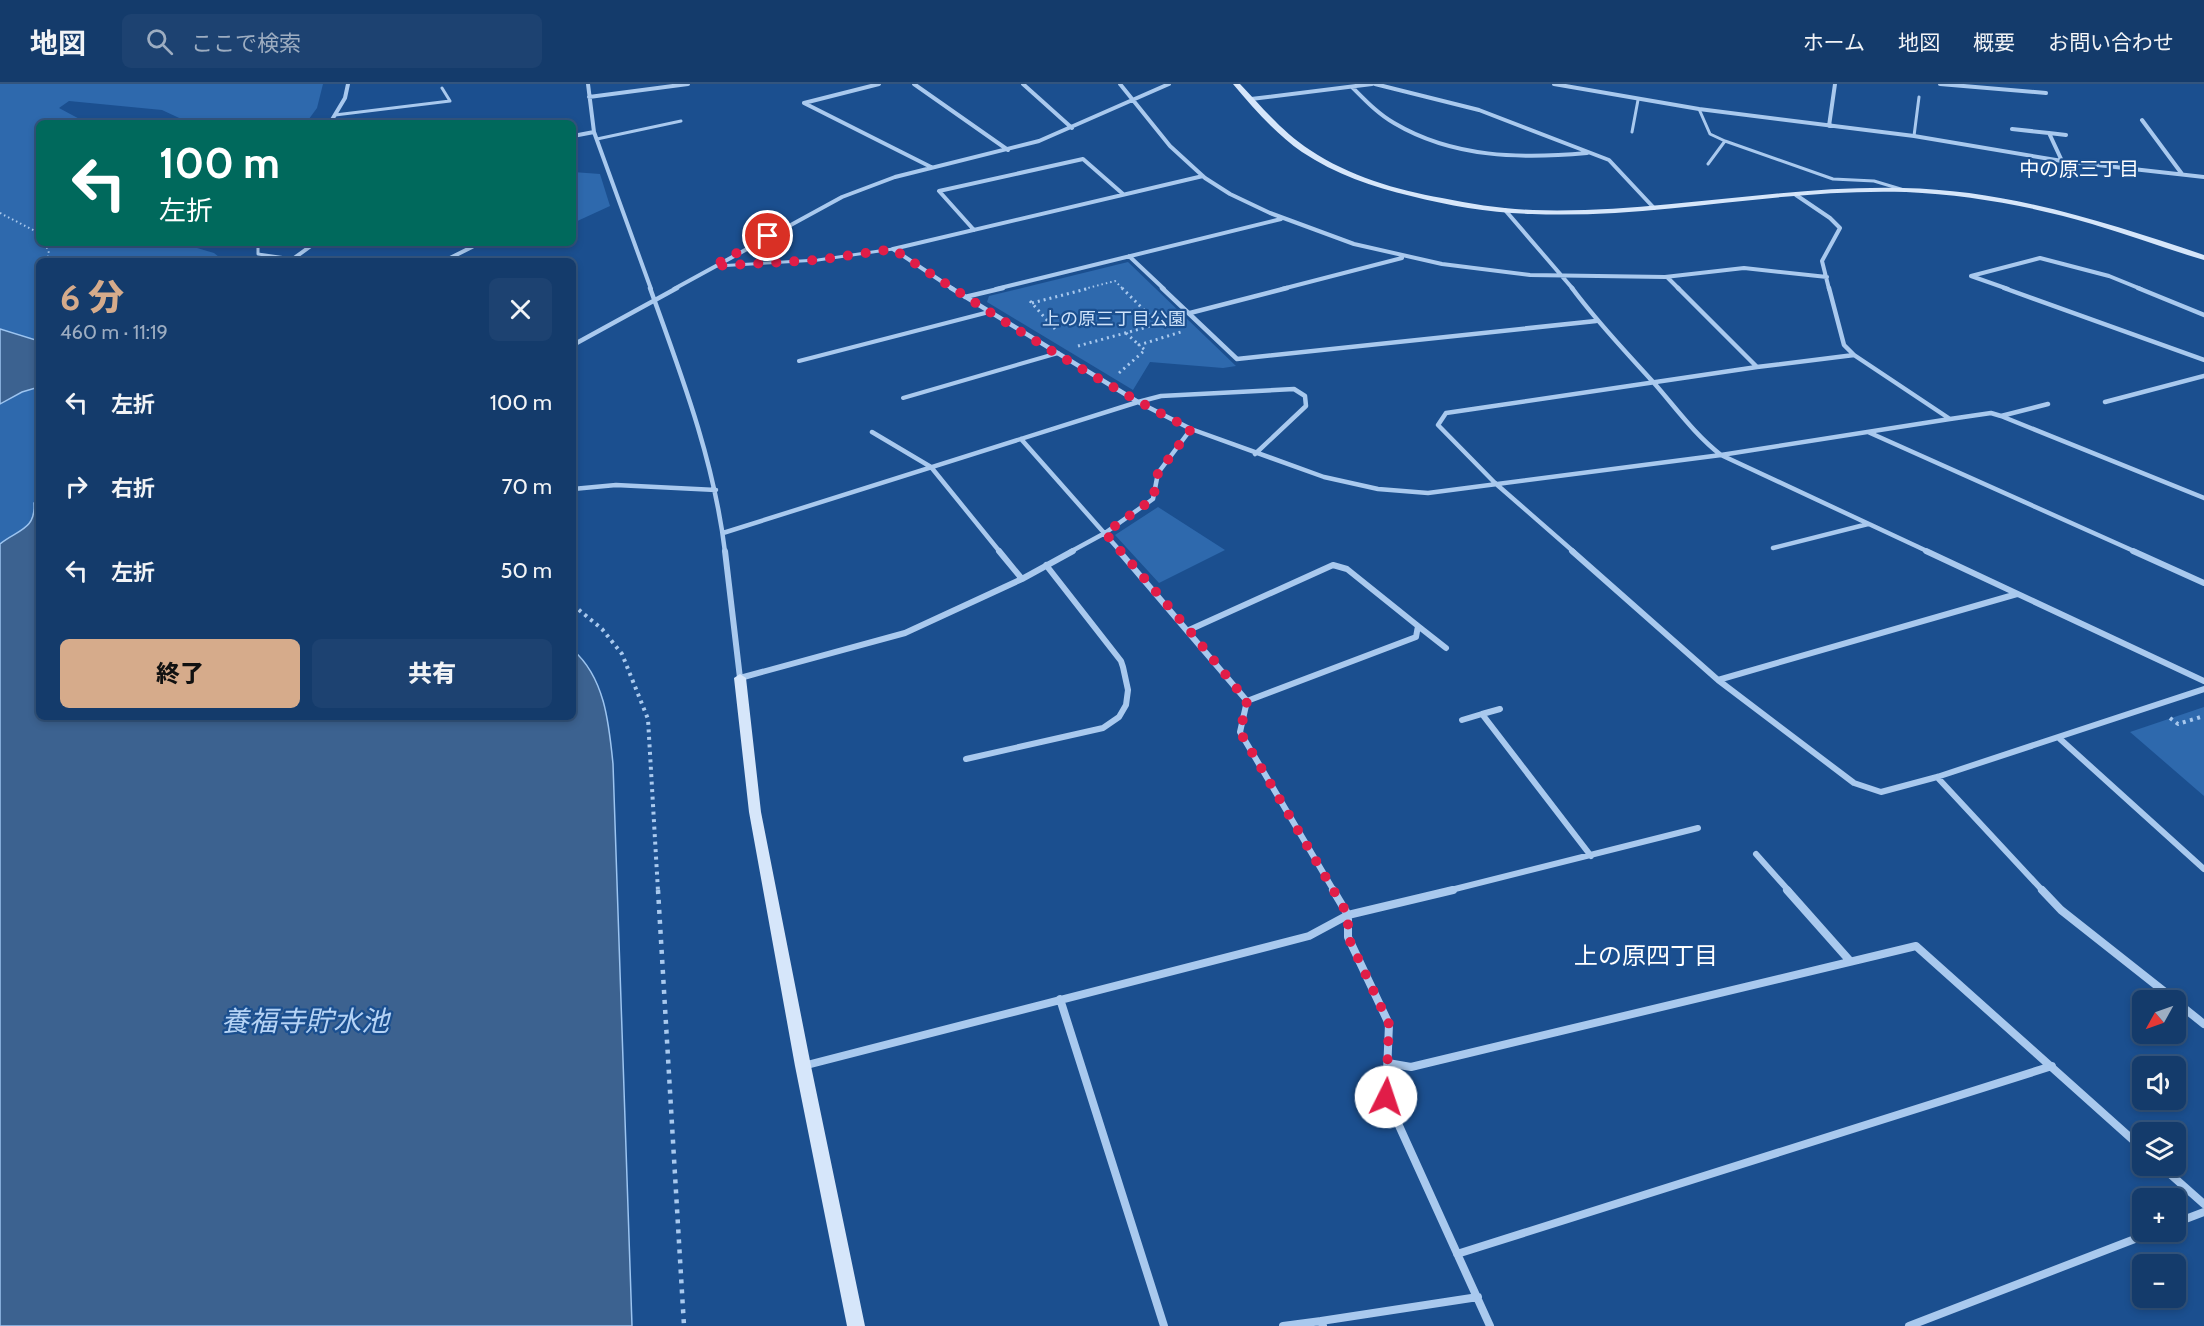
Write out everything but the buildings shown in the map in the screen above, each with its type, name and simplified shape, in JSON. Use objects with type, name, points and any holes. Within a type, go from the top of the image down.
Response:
[{"type":"street","points":[[332,120],[345,98],[348,84]]},
{"type":"street","points":[[588,84],[594,132],[690,398],[716,490],[755,812],[802,1066],[856,1326]]},
{"type":"street","points":[[589,97],[688,84]]},
{"type":"street","points":[[879,84],[804,103],[932,167]]},
{"type":"street","points":[[914,84],[1008,150]]},
{"type":"street","points":[[1023,84],[1072,128]]},
{"type":"street","points":[[1120,84],[1175,150],[1203,176],[1229,194],[1281,219],[1337,240],[1402,258],[1466,270],[1564,278],[1667,277],[1754,268],[1827,277]]},
{"type":"street","points":[[576,343],[654,298],[842,197],[895,177],[1008,150],[1072,128],[1169,84]]},
{"type":"street","points":[[1236,84],[1283,134],[1305,151],[1332,167],[1410,194],[1505,210],[1570,212],[1654,208],[1796,195],[1904,190],[1963,195],[2046,210],[2122,229],[2204,258]]},
{"type":"street","points":[[1251,99],[1374,84],[1479,110],[1609,160],[1654,208]]},
{"type":"street","points":[[1554,84],[1638,100],[1914,136],[2062,161],[2204,177]]},
{"type":"street","points":[[1829,126],[1835,84]]},
{"type":"street","points":[[1940,84],[2046,93]]},
{"type":"street","points":[[1352,87],[1392,122],[1416,135],[1443,144],[1496,155],[1540,156],[1591,152]]},
{"type":"street","points":[[2142,120],[2182,174]]},
{"type":"street","points":[[2012,129],[2066,135]]},
{"type":"street","points":[[576,135],[594,132]]},
{"type":"street","points":[[2049,133],[2062,161]]},
{"type":"street","points":[[974,230],[939,191],[1083,159],[1123,194]]},
{"type":"street","points":[[893,249],[1203,176]]},
{"type":"street","points":[[1796,195],[1830,218],[1840,228],[1822,261],[1844,345],[1854,355],[1950,419]]},
{"type":"street","points":[[1505,210],[1564,278],[1596,321],[1655,384],[1704,442],[1721,454],[2204,681]]},
{"type":"street","points":[[965,297],[1281,219]]},
{"type":"street","points":[[295,258],[311,246]]},
{"type":"street","points":[[450,258],[472,247]]},
{"type":"street","points":[[893,249],[989,312],[1138,402],[1191,429],[1324,477],[1378,489],[1428,493],[1721,454],[1991,412],[2203,497]]},
{"type":"street","points":[[1129,256],[1237,358],[1596,321]]},
{"type":"street","points":[[1190,313],[1402,258]]},
{"type":"street","points":[[2204,315],[2109,276],[2040,258],[1971,276],[2204,360]]},
{"type":"street","points":[[1667,277],[1757,367]]},
{"type":"street","points":[[1854,355],[1446,413],[1438,425],[1495,483],[1718,680],[1854,783],[1881,792],[1937,777],[2204,689]]},
{"type":"street","points":[[2104,402],[2204,376]]},
{"type":"street","points":[[723,533],[1161,396],[1294,389],[1305,396],[1306,406],[1255,454]]},
{"type":"street","points":[[2001,416],[2048,404]]},
{"type":"street","points":[[740,678],[905,633],[1022,579],[1105,533],[1153,499],[1158,473],[1191,429]]},
{"type":"street","points":[[872,432],[931,467],[1022,579]]},
{"type":"street","points":[[1868,432],[2204,583]]},
{"type":"street","points":[[1021,439],[1189,630],[1247,701]]},
{"type":"street","points":[[576,489],[616,486],[716,490]]},
{"type":"street","points":[[1773,548],[1868,524]]},
{"type":"street","points":[[966,759],[1103,728],[1120,716],[1127,697],[1127,674],[1121,661],[1047,565]]},
{"type":"street","points":[[1189,630],[1333,565],[1347,569],[1446,648]]},
{"type":"street","points":[[1718,680],[2018,594]]},
{"type":"street","points":[[1247,701],[1416,638],[1418,626]]},
{"type":"street","points":[[1247,701],[1240,732],[1348,915],[1348,937],[1389,1024],[1386,1097],[1490,1326]]},
{"type":"street","points":[[1462,720],[1500,709]]},
{"type":"street","points":[[1482,714],[1591,856]]},
{"type":"street","points":[[2059,738],[2204,869]]},
{"type":"street","points":[[1937,777],[2061,910],[2161,990]]},
{"type":"street","points":[[802,1066],[1309,936],[1348,915],[1698,828]]},
{"type":"street","points":[[1756,854],[1850,961]]},
{"type":"street","points":[[1388,1063],[1411,1067],[1916,946],[2132,1139]]},
{"type":"street","points":[[1060,999],[1164,1326]]},
{"type":"street","points":[[2186,1010],[2204,1024]]},
{"type":"street","points":[[1457,1254],[2052,1066]]},
{"type":"street","points":[[2172,1176],[2204,1204]]},
{"type":"street","points":[[2186,1219],[2204,1212]]},
{"type":"street","points":[[1909,1326],[2132,1240]]},
{"type":"street","points":[[1283,1326],[1322,1323],[1478,1297]]},
{"type":"lane","points":[[335,115],[450,101],[442,88]]},
{"type":"lane","points":[[1914,136],[1920,96]]},
{"type":"lane","points":[[1632,132],[1638,100]]},
{"type":"lane","points":[[1699,109],[1710,134],[1725,141],[1833,179],[1874,181],[1904,190]]},
{"type":"lane","points":[[597,139],[681,121]]},
{"type":"lane","points":[[1708,164],[1725,141]]},
{"type":"lane","points":[[258,246],[258,254],[281,258]]},
{"type":"lane","points":[[713,266],[818,260],[893,249]]},
{"type":"lane","points":[[799,361],[989,312]]},
{"type":"lane","points":[[903,398],[1058,353]]},
{"type":"path","points":[[0,213],[36,231]]},
{"type":"path","points":[[1032,280],[1041,290],[1024,294],[1072,348]]},
{"type":"path","points":[[1032,303],[1115,281],[1158,324],[1058,353]]},
{"type":"path","points":[[1107,383],[1144,350],[1126,333]]},
{"type":"path","points":[[1139,345],[1176,333]]},
{"type":"path","points":[[576,608],[614,640],[631,670],[648,719],[684,1326]]},
{"type":"green space","points":[[0,84],[323,84],[317,108],[308,120],[184,120],[162,110],[69,101],[59,108],[81,120],[36,120],[36,246],[190,246],[214,253],[220,258],[36,258],[36,340],[0,329]]},
{"type":"green space","points":[[576,172],[600,174],[610,206],[576,222]]},
{"type":"green space","name":"上の原三丁目公園","points":[[1128,262],[1236,366],[1223,368],[1150,362],[1133,390],[987,302],[989,296]]},
{"type":"green space","points":[[36,388],[36,501],[29,524],[0,544],[0,404],[22,392]]},
{"type":"green space","points":[[1158,507],[1225,550],[1159,583],[1115,535]]},
{"type":"green space","points":[[2204,707],[2204,796],[2130,732]]},
{"type":"water","points":[[0,329],[36,340],[36,388],[22,392],[0,404]]},
{"type":"water","name":"養福寺貯水池","points":[[36,501],[36,720],[576,720],[576,653],[584,661],[604,702],[613,764],[632,1326],[0,1326],[0,544],[29,524],[34,512]]},
{"type":"district","name":"中の原三丁目","points":[[2079,169]]},
{"type":"district","name":"上の原四丁目","points":[[1646,956]]},
{"type":"route","points":[[768,236],[713,266],[818,260],[893,249],[965,297],[1138,402],[1191,429],[1158,473],[1153,499],[1105,533],[1247,701],[1240,732],[1348,915],[1348,937],[1389,1024],[1386,1097]]}]
